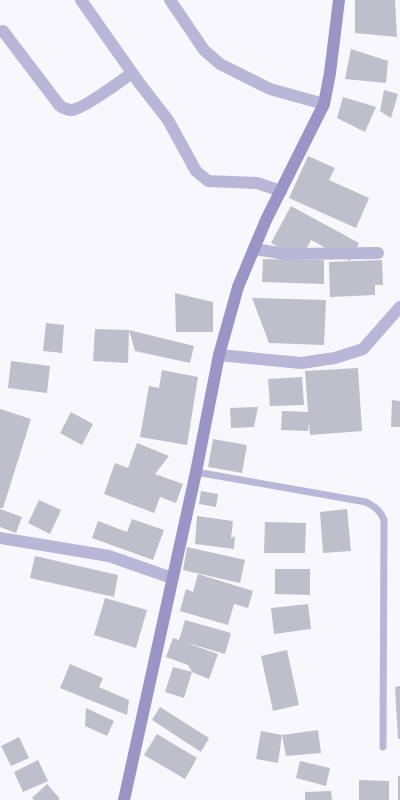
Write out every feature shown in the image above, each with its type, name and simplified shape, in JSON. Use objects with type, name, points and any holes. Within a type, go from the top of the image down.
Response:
[{"type":"street","points":[[81,0],[132,73],[168,120],[196,171],[202,177],[208,181],[215,182],[257,183],[281,191]]},
{"type":"street","points":[[170,0],[204,50],[220,64],[270,89],[324,104]]},
{"type":"street","points":[[124,800],[196,472],[219,355],[238,287],[266,220],[324,104],[330,73],[339,0]]},
{"type":"street","points":[[3,31],[60,106],[64,109],[73,110],[83,106],[132,73]]},
{"type":"street","points":[[254,249],[286,254],[378,253]]},
{"type":"street","points":[[219,355],[301,363],[335,358],[363,349],[400,307]]},
{"type":"street","points":[[0,538],[109,556],[172,578]]},
{"type":"lane","points":[[196,472],[366,502],[376,507],[381,513],[384,520],[383,747]]},
{"type":"building","points":[[355,0],[395,0],[397,37],[355,33]]},
{"type":"building","points":[[351,49],[388,61],[386,83],[345,79]]},
{"type":"building","points":[[384,90],[398,94],[391,118],[380,111]]},
{"type":"building","points":[[343,97],[376,107],[365,132],[337,118]]},
{"type":"building","points":[[308,156],[335,168],[329,180],[369,198],[356,228],[289,198]]},
{"type":"building","points":[[291,206],[359,243],[350,261],[311,240],[301,259],[271,243]]},
{"type":"building","points":[[263,259],[324,260],[324,284],[262,282]]},
{"type":"building","points":[[382,260],[383,285],[375,285],[375,295],[330,297],[329,262]]},
{"type":"building","points":[[175,293],[213,302],[213,332],[176,332]]},
{"type":"building","points":[[252,298],[326,300],[324,345],[269,343]]},
{"type":"building","points":[[46,323],[64,325],[62,353],[43,351]]},
{"type":"building","points":[[95,329],[129,330],[128,363],[93,361]]},
{"type":"building","points":[[129,330],[194,346],[190,363],[135,351]]},
{"type":"building","points":[[11,361],[50,366],[47,393],[8,388]]},
{"type":"building","points":[[358,368],[362,431],[310,435],[309,423],[308,431],[281,430],[282,411],[308,412],[305,371]]},
{"type":"building","points":[[162,370],[198,377],[187,445],[140,437],[149,386],[159,388]]},
{"type":"building","points":[[302,377],[304,405],[270,406],[268,379]]},
{"type":"building","points":[[392,400],[400,401],[400,427],[391,427]]},
{"type":"building","points":[[258,407],[254,427],[231,428],[230,408]]},
{"type":"building","points":[[0,409],[31,419],[3,508],[0,508]]},
{"type":"building","points":[[71,412],[93,424],[82,445],[60,433]]},
{"type":"building","points":[[213,439],[247,445],[242,473],[208,467]]},
{"type":"building","points":[[137,443],[169,456],[155,474],[183,484],[176,503],[160,497],[154,513],[104,494],[115,463],[128,468]]},
{"type":"building","points":[[201,491],[218,494],[216,507],[199,504]]},
{"type":"building","points":[[39,500],[61,510],[50,534],[28,523]]},
{"type":"building","points":[[0,509],[22,517],[16,533],[0,527]]},
{"type":"building","points":[[347,509],[351,551],[323,553],[320,512]]},
{"type":"building","points":[[197,516],[233,521],[231,538],[235,536],[234,549],[195,544]]},
{"type":"building","points":[[132,519],[164,530],[153,560],[92,538],[98,521],[127,532]]},
{"type":"building","points":[[265,522],[306,523],[305,553],[264,553]]},
{"type":"building","points":[[187,547],[245,560],[240,583],[183,570]]},
{"type":"building","points":[[35,556],[118,575],[114,597],[30,578]]},
{"type":"building","points":[[275,569],[310,569],[310,595],[275,594]]},
{"type":"building","points":[[198,574],[253,591],[248,608],[234,604],[228,625],[180,611],[186,589],[193,592]]},
{"type":"building","points":[[105,598],[147,610],[136,648],[94,635]]},
{"type":"building","points":[[308,604],[311,629],[274,634],[271,608]]},
{"type":"building","points":[[185,620],[231,633],[225,654],[184,642],[218,654],[209,679],[192,672],[188,665],[166,657],[173,638],[179,640]]},
{"type":"building","points":[[287,650],[299,705],[273,711],[261,656]]},
{"type":"building","points":[[70,664],[103,678],[99,687],[129,700],[127,715],[60,688]]},
{"type":"building","points":[[173,667],[192,672],[184,698],[165,692]]},
{"type":"building","points":[[400,686],[400,739],[398,739],[395,687]]},
{"type":"building","points":[[160,707],[209,738],[201,752],[152,720]]},
{"type":"building","points":[[86,708],[114,721],[107,736],[85,726]]},
{"type":"building","points":[[318,730],[321,753],[286,756],[282,735]]},
{"type":"building","points":[[261,731],[282,735],[278,763],[256,759]]},
{"type":"building","points":[[157,734],[197,758],[185,779],[144,755]]},
{"type":"building","points":[[19,737],[29,758],[11,766],[1,746]]},
{"type":"building","points":[[38,760],[48,781],[23,792],[14,772]]},
{"type":"building","points":[[300,761],[330,768],[326,786],[296,778]]},
{"type":"building","points":[[398,776],[400,776],[400,800],[398,800]]},
{"type":"building","points":[[359,780],[389,781],[389,800],[359,800]]},
{"type":"building","points":[[47,784],[60,799],[34,800],[32,798]]},
{"type":"building","points":[[331,791],[332,800],[305,800],[305,792]]}]
